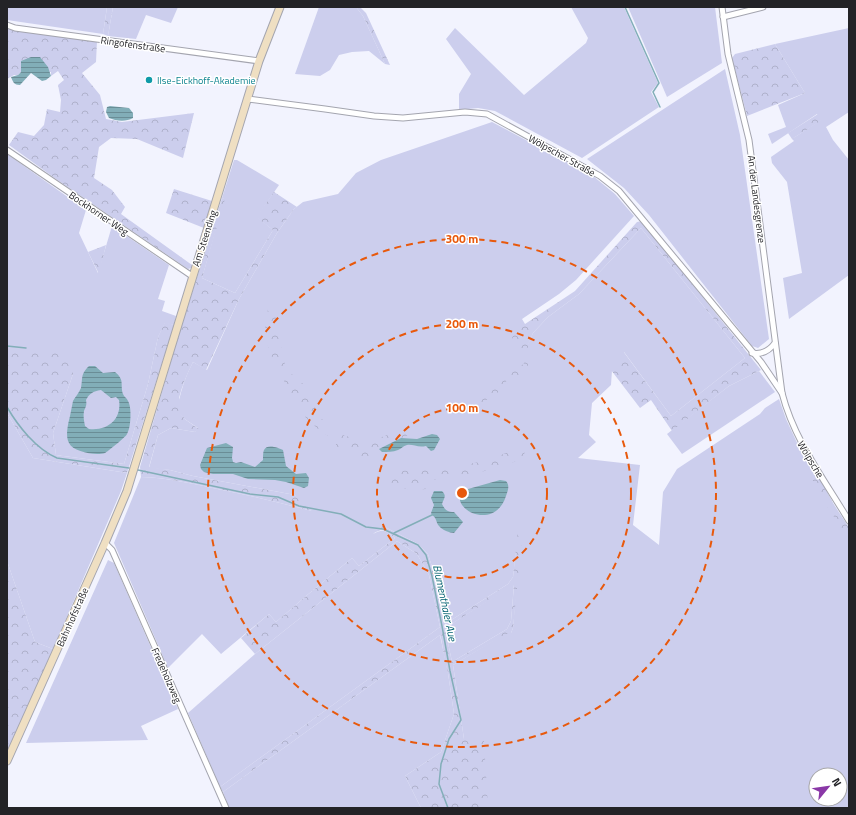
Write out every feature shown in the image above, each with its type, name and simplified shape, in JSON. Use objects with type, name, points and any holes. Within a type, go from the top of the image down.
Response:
[{"type":"street","name":"Am Steending","points":[[134,471],[192,276],[259,61],[280,7]]},
{"type":"street","name":"An der Landesgrenze","points":[[722,7],[728,54],[749,140],[782,393]]},
{"type":"street","points":[[723,17],[763,7]]},
{"type":"street","name":"Ringofenstraße","points":[[7,25],[15,28],[259,61]]},
{"type":"street","name":"Wölpscher Straße","points":[[248,99],[374,116],[403,118],[465,112],[487,114],[504,122],[600,176],[619,191],[773,378],[782,393]]},
{"type":"street","name":"Bockhorner Weg","points":[[7,150],[192,276]]},
{"type":"street","points":[[752,353],[763,353],[770,349],[775,343]]},
{"type":"street","name":"Wölpsche","points":[[782,393],[787,411],[807,454],[849,520]]},
{"type":"street","name":"Bahnhofstraße","points":[[7,761],[105,543],[134,471]]},
{"type":"street","name":"Fredeholzweg","points":[[105,543],[112,550],[226,808]]},
{"type":"green space","points":[[7,7],[107,7],[103,34],[7,20]]},
{"type":"green space","points":[[107,7],[113,7],[108,36],[103,34]]},
{"type":"green space","points":[[113,7],[178,7],[171,23],[146,15],[136,39],[108,36]]},
{"type":"green space","points":[[319,7],[356,7],[363,16],[385,64],[369,51],[352,52],[339,55],[330,70],[320,76],[295,74]]},
{"type":"green space","points":[[356,7],[360,7],[366,13],[390,65],[385,64],[363,16]]},
{"type":"green space","points":[[571,7],[624,7],[658,83],[651,92],[659,107],[582,158],[495,111],[478,108],[459,110],[459,94],[471,74],[446,39],[455,28],[524,95],[586,43],[588,38]]},
{"type":"green space","points":[[628,7],[715,7],[722,63],[667,97]]},
{"type":"green space","points":[[7,28],[97,41],[96,62],[82,73],[100,95],[106,119],[122,122],[194,113],[183,158],[137,139],[111,138],[99,147],[94,178],[112,190],[125,207],[121,214],[192,265],[191,268],[188,269],[9,145],[18,132],[34,136],[44,125],[47,109],[60,112],[61,100],[58,85],[64,80],[58,71],[51,76],[51,72],[21,72],[18,75],[14,75],[7,79]]},
{"type":"green space","points":[[849,28],[849,112],[826,127],[833,140],[849,160],[849,275],[789,319],[783,278],[802,273],[787,182],[772,163],[771,157],[794,141],[792,139],[821,120],[817,114],[772,144],[768,134],[786,127],[778,105],[805,93],[775,44]]},
{"type":"green space","points":[[775,44],[805,93],[747,116],[732,58],[735,54]]},
{"type":"green space","points":[[725,69],[740,135],[769,339],[758,348],[752,346],[649,215],[624,188],[587,159]]},
{"type":"green space","points":[[818,114],[822,120],[792,139],[788,133]]},
{"type":"green space","points":[[492,122],[593,176],[615,194],[634,216],[576,280],[559,294],[522,319],[525,324],[528,344],[533,333],[548,317],[579,294],[641,228],[745,358],[671,416],[624,352],[612,370],[611,385],[592,403],[589,435],[596,442],[578,458],[640,465],[633,525],[659,545],[663,492],[677,469],[760,414],[765,408],[779,399],[786,419],[805,460],[812,465],[834,505],[849,528],[849,808],[488,808],[464,739],[453,665],[506,633],[511,633],[513,628],[519,552],[516,552],[513,577],[508,584],[445,624],[435,576],[428,554],[418,544],[383,526],[373,534],[380,531],[385,531],[395,538],[359,566],[352,558],[276,622],[269,614],[221,654],[202,634],[168,668],[114,543],[141,477],[192,484],[256,497],[312,511],[295,495],[193,476],[170,470],[149,468],[158,435],[171,428],[195,432],[198,428],[186,420],[177,411],[181,392],[188,373],[193,362],[207,370],[239,299],[277,233],[294,209],[303,202],[338,194],[356,173],[381,160]]},
{"type":"green space","points":[[7,154],[86,210],[79,233],[98,273],[112,226],[169,265],[158,299],[165,301],[162,311],[176,316],[174,325],[165,323],[158,337],[148,384],[124,464],[56,455],[53,433],[73,374],[43,352],[7,352]]},
{"type":"green space","points":[[234,160],[237,160],[279,185],[257,217],[273,230],[235,293],[202,278],[224,199],[222,198]]},
{"type":"green space","points":[[174,189],[212,201],[204,228],[166,213]]},
{"type":"green space","points":[[274,192],[297,207],[277,233],[239,299],[206,370],[193,362],[179,398],[183,406],[178,411],[186,420],[199,429],[195,432],[171,428],[158,435],[149,467],[295,495],[314,506],[312,511],[256,497],[192,484],[141,477],[140,467],[177,341],[222,198],[225,199],[202,278],[235,293],[273,230],[256,217]]},
{"type":"green space","points":[[642,221],[761,370],[729,386],[672,431],[651,400],[640,408],[611,370],[623,351],[671,416],[745,358],[641,228],[579,294],[548,317],[533,333],[528,345],[528,369],[511,382],[508,372],[524,364],[512,337],[525,324],[575,291],[637,222]]},
{"type":"green space","points":[[106,245],[99,274],[88,252]]},
{"type":"green space","points":[[273,308],[276,311],[279,337],[286,369],[308,388],[312,395],[316,411],[329,428],[345,436],[364,439],[377,439],[395,432],[407,430],[408,435],[379,449],[382,452],[371,461],[335,447],[337,442],[318,429],[306,418],[275,366],[268,346],[265,327],[268,309]]},
{"type":"green space","points":[[165,322],[174,325],[127,473],[33,458],[7,413],[7,352],[43,352],[54,345],[72,358],[73,374],[53,433],[56,455],[124,464],[148,384],[158,337]]},
{"type":"green space","points":[[759,371],[775,392],[682,454],[667,434],[729,386]]},
{"type":"green space","points":[[503,374],[508,386],[472,409],[471,400],[481,393],[496,377]]},
{"type":"green space","points":[[7,413],[33,458],[127,473],[121,491],[53,649],[35,642],[7,561]]},
{"type":"green space","points":[[525,448],[525,453],[523,456],[507,465],[452,478],[432,480],[426,489],[413,490],[399,487],[383,477],[396,470],[414,471],[442,469],[490,460],[510,451]]},
{"type":"green space","points":[[809,463],[812,465],[834,505],[849,528],[849,539],[818,492],[810,472]]},
{"type":"green space","points":[[376,525],[383,526],[418,544],[428,554],[435,576],[445,624],[508,584],[513,577],[518,529],[523,529],[513,628],[511,633],[506,634],[453,665],[464,739],[484,741],[488,807],[421,808],[405,776],[441,752],[454,714],[448,673],[440,635],[223,792],[220,787],[440,627],[429,575],[417,554],[397,541],[255,654],[241,638],[269,614],[276,622],[352,558],[359,566],[395,538],[383,530],[367,534],[362,531]],"holes":[[[514,585],[511,621],[507,629],[452,662],[445,628]]]},
{"type":"green space","points":[[397,541],[417,554],[429,575],[440,627],[220,787],[188,713],[255,654]]},
{"type":"green space","points":[[108,560],[114,563],[178,709],[141,726],[148,740],[26,743]]},
{"type":"green space","points":[[7,561],[35,642],[53,649],[7,752]]},
{"type":"green space","points":[[514,584],[511,621],[507,629],[452,662],[445,628]]},
{"type":"green space","points":[[440,635],[448,673],[454,714],[441,752],[405,776],[421,808],[229,808],[223,792]]},
{"type":"shaded area","points":[[31,57],[40,57],[48,67],[51,76],[42,81],[31,73],[20,85],[15,84],[11,77],[18,75],[21,72],[21,61]]},
{"type":"shaded area","points":[[107,107],[129,108],[133,113],[133,118],[121,121],[109,118],[106,112]]},
{"type":"shaded area","points":[[89,366],[95,366],[103,373],[115,372],[120,377],[122,391],[128,400],[130,408],[130,423],[126,436],[105,453],[101,454],[91,454],[75,449],[69,443],[67,437],[73,401],[81,388],[84,372]],"holes":[[[101,390],[111,398],[116,397],[119,400],[116,418],[108,426],[102,428],[89,429],[85,426],[84,411],[86,400],[90,394]]]},
{"type":"shaded area","points":[[432,434],[437,435],[440,439],[434,450],[431,451],[426,446],[420,447],[409,445],[392,452],[382,452],[379,449],[401,438],[417,439]]},
{"type":"shaded area","points":[[226,443],[233,447],[233,462],[241,462],[255,467],[263,460],[263,452],[266,448],[270,446],[283,450],[286,466],[296,474],[306,473],[309,478],[308,486],[304,488],[275,480],[248,479],[233,474],[213,474],[204,472],[200,465],[207,448]]},
{"type":"shaded area","points":[[500,480],[506,481],[508,490],[500,507],[493,513],[484,515],[476,514],[468,511],[462,505],[460,498],[461,491]]},
{"type":"shaded area","points":[[434,491],[442,491],[444,493],[445,496],[442,504],[444,508],[448,511],[454,512],[463,522],[454,533],[446,531],[440,527],[431,513],[434,505],[431,498]]},
{"type":"waterway","points":[[625,7],[659,83],[653,92],[660,107]]},
{"type":"waterway","points":[[7,346],[26,348]]},
{"type":"waterway","name":"Blumenthaler Aue","points":[[7,407],[16,422],[28,436],[49,454],[57,458],[129,468]]},
{"type":"waterway","name":"Blumenthaler Aue","points":[[138,470],[250,494],[278,497],[299,506],[341,514],[366,527],[383,529],[418,545],[426,555],[432,576],[461,720],[449,739],[441,764],[439,784],[448,808]]},
{"type":"waterway","points":[[394,533],[434,514]]},
{"type":"place","name":"Ilse-Eickhoff-Akademie","points":[[149,80]]}]
